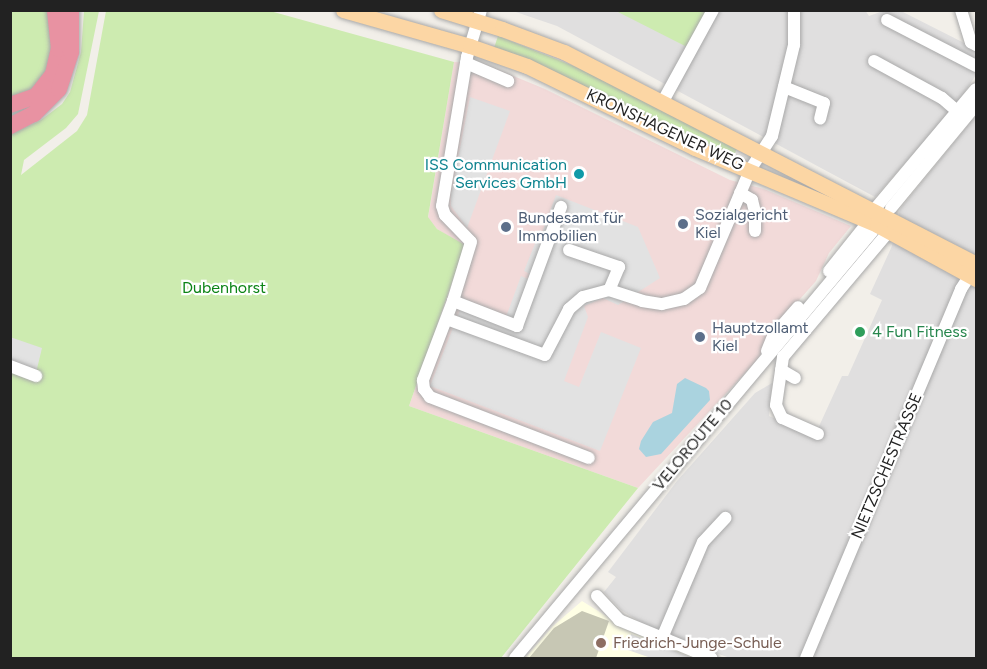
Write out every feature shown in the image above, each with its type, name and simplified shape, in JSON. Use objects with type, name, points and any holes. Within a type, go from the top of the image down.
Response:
[{"type":"highway","points":[[10,105],[36,96],[54,74],[58,49],[55,10]]},
{"type":"highway","points":[[10,126],[34,114],[59,90],[71,52],[71,10]]},
{"type":"main road","name":"KRONSHAGENER WEG","points":[[343,10],[470,46],[559,79],[695,148],[872,221],[974,273]]},
{"type":"main road","name":"KRONSHAGENER WEG","points":[[441,10],[479,16],[555,48],[761,155],[890,231],[974,273]]},
{"type":"street","points":[[662,103],[713,10]]},
{"type":"street","points":[[447,319],[545,355],[568,309],[583,297],[609,290],[656,304],[684,299],[700,288],[750,170],[772,136],[794,45],[794,10]]},
{"type":"street","points":[[961,10],[971,42],[976,45]]},
{"type":"street","points":[[479,16],[466,63],[443,195],[445,215],[471,242],[433,369],[424,389],[430,397],[589,458]]},
{"type":"street","points":[[887,20],[976,66]]},
{"type":"street","points":[[874,60],[942,98],[958,112]]},
{"type":"street","points":[[466,63],[508,81]]},
{"type":"street","points":[[784,87],[824,103],[820,119]]},
{"type":"street","name":"VELOROUTE 10","points":[[515,658],[764,361],[773,336],[872,221],[976,89]]},
{"type":"street","points":[[891,208],[976,105]]},
{"type":"street","points":[[740,193],[752,200],[755,212],[755,231]]},
{"type":"street","points":[[453,301],[517,326],[561,207]]},
{"type":"street","points":[[818,434],[782,418],[776,405],[783,357],[890,231]]},
{"type":"street","points":[[569,250],[619,267],[609,290]]},
{"type":"street","name":"NIETZSCHESTRASSE","points":[[806,658],[974,273]]},
{"type":"street","points":[[10,366],[36,376]]},
{"type":"street","points":[[781,370],[795,378]]},
{"type":"street","points":[[662,638],[703,542],[725,518]]},
{"type":"street","points":[[597,596],[619,620],[711,658]]},
{"type":"shaded area","points":[[865,10],[869,16],[883,11],[901,11],[976,49],[976,75],[955,107],[875,197],[557,26],[513,11]]},
{"type":"shaded area","points":[[454,62],[482,63],[545,89],[730,180],[764,189],[851,226],[829,253],[816,281],[769,334],[759,358],[638,488],[409,406],[465,246],[437,229],[428,218]]},
{"type":"shaded area","points":[[470,97],[510,111],[467,228],[451,206],[451,194]]},
{"type":"shaded area","points":[[976,115],[976,658],[730,658],[657,632],[621,610],[604,592],[616,577],[608,572],[677,481],[755,393],[772,383],[769,416],[815,435],[842,376],[848,376],[882,300],[870,294],[892,246],[900,209]]},
{"type":"shaded area","points":[[556,195],[638,227],[660,278],[618,305],[603,298],[584,306],[588,317],[564,381],[579,387],[601,332],[641,348],[600,451],[430,386],[460,310],[503,325],[521,276],[528,279],[530,274],[524,271],[536,241],[543,244],[547,235],[542,233]]},
{"type":"shaded area","points":[[10,337],[42,348],[35,377],[11,368]]},
{"type":"shaded area","name":"Friedrich-Junge-Schule","points":[[582,601],[626,628],[702,658],[525,658],[553,626]]},
{"type":"shaded area","points":[[582,611],[609,621],[596,658],[529,658],[554,628]]},
{"type":"shaded area","points":[[631,634],[693,658],[651,658],[625,649]]},
{"type":"green space","points":[[701,10],[708,15],[689,48],[616,11]]},
{"type":"green space","points":[[11,11],[52,11],[55,44],[47,80],[11,102]]},
{"type":"green space","name":"Dubenhorst","points":[[84,11],[99,11],[78,114],[66,128],[24,160],[21,175],[77,131],[87,115],[106,11],[270,11],[454,62],[428,217],[437,229],[465,245],[409,406],[638,488],[501,658],[11,658],[10,134],[41,120],[62,104],[70,92],[81,52]]},
{"type":"green space","points":[[498,36],[599,76],[737,149],[734,155],[676,131],[551,70],[494,48]]},
{"type":"water","points":[[685,378],[706,388],[709,391],[710,400],[661,454],[646,457],[639,449],[641,441],[653,422],[672,413],[677,384]]},
{"type":"place","name":"ISS Communication Services GmbH","points":[[579,174]]},
{"type":"place","name":"Sozialgericht Kiel","points":[[683,224]]},
{"type":"place","name":"Bundesamt für Immobilien","points":[[506,227]]},
{"type":"place","name":"4 Fun Fitness","points":[[860,332]]},
{"type":"place","name":"Hauptzollamt Kiel","points":[[700,337]]},
{"type":"place","name":"Friedrich-Junge-Schule","points":[[601,643]]}]
